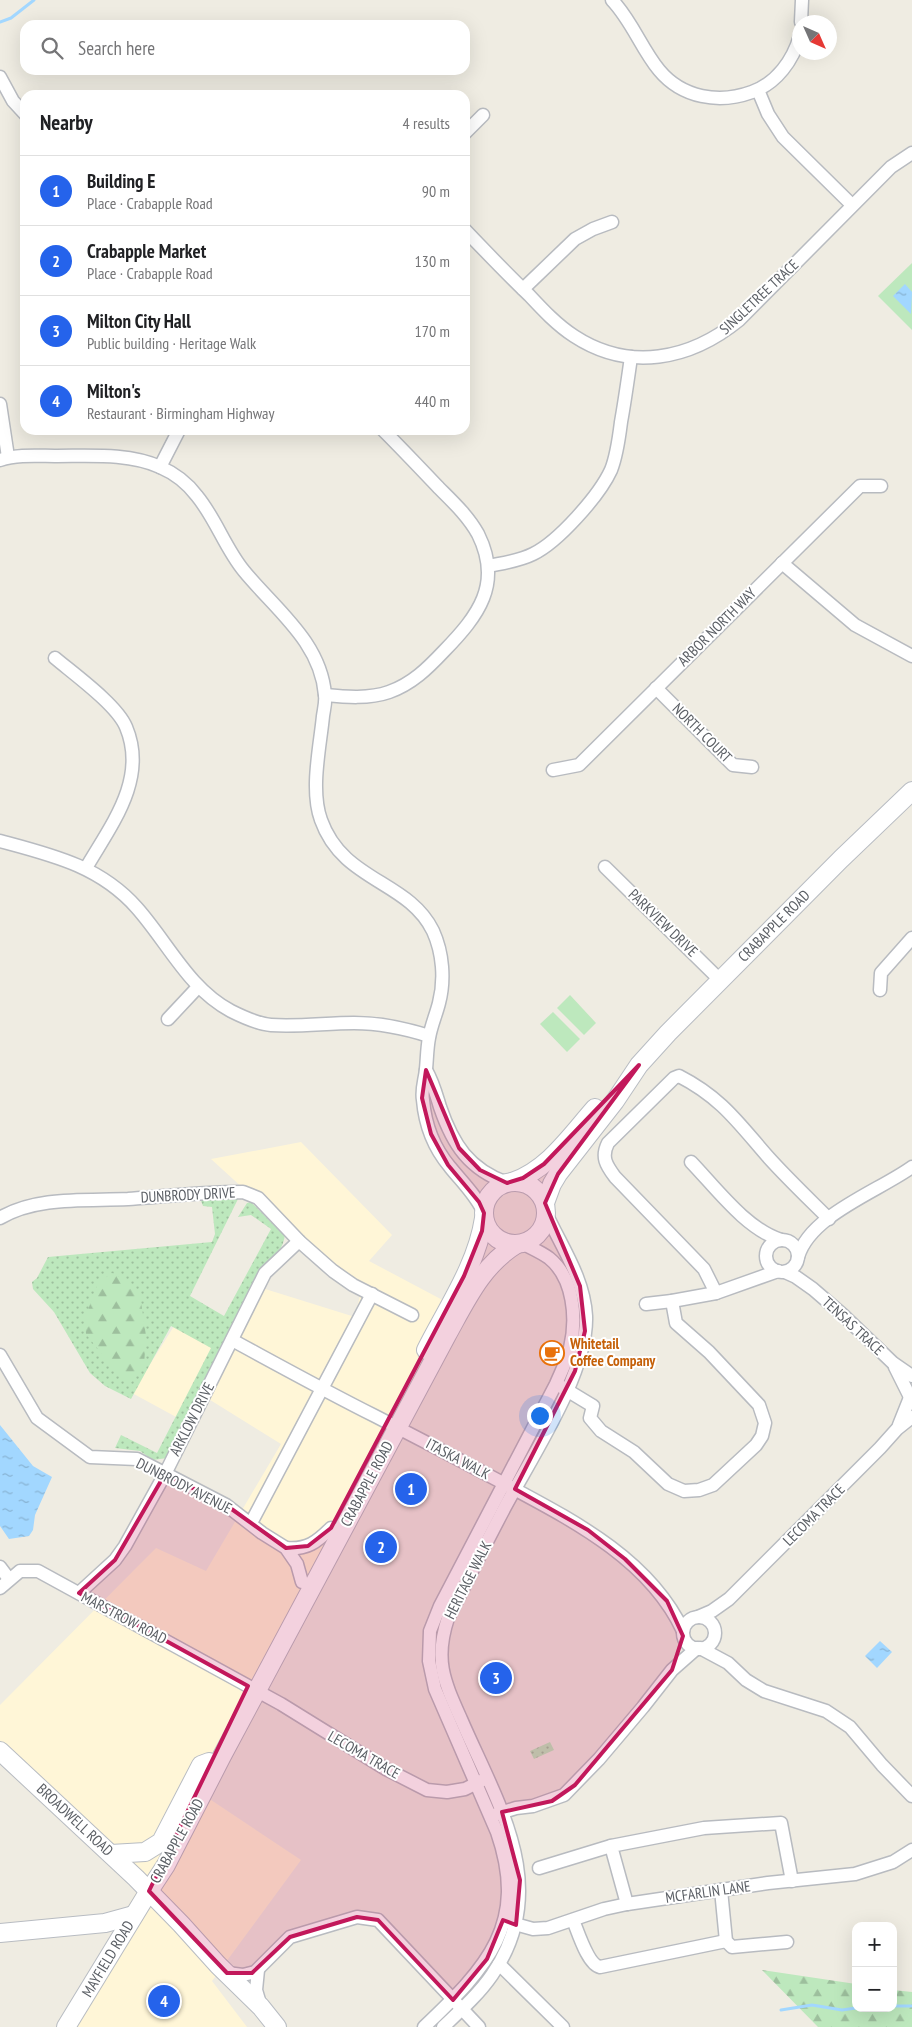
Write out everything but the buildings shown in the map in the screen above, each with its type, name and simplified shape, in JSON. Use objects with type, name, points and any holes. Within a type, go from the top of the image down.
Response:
[{"type":"main road","name":"CRABAPPLE ROAD","points":[[510,1182],[523,1178],[544,1164],[619,1082],[639,1065],[720,980],[912,791]]},
{"type":"main road","name":"CRABAPPLE ROAD","points":[[546,1208],[552,1184],[558,1174],[615,1101],[639,1065]]},
{"type":"main road","points":[[510,1182],[523,1182],[532,1187],[540,1194],[546,1208],[544,1224],[539,1232],[532,1239],[519,1244],[499,1240],[487,1226],[484,1215],[488,1197],[493,1190],[510,1182]]},
{"type":"main road","name":"CRABAPPLE ROAD","points":[[149,1890],[166,1865],[253,1689],[393,1425],[464,1276],[482,1231],[484,1215]]},
{"type":"main road","name":"CRABAPPLE ROAD","points":[[149,1890],[209,1762],[253,1689],[302,1582],[330,1528],[480,1278],[496,1258],[519,1244]]},
{"type":"main road","name":"BROADWELL ROAD","points":[[0,1750],[149,1890],[222,1969]]},
{"type":"main road","points":[[111,1854],[145,1852],[160,1842],[201,1765],[209,1762]]},
{"type":"main road","name":"MAYFIELD ROAD","points":[[66,2027],[149,1890]]},
{"type":"main road","points":[[0,1933],[105,1923],[134,1915]]},
{"type":"main road","points":[[105,1923],[113,1931],[114,1948]]},
{"type":"main road","points":[[222,1969],[261,2007],[277,2027]]},
{"type":"main road","points":[[222,1969],[230,1986],[262,2027]]},
{"type":"street","points":[[612,0],[624,13],[660,71],[684,90],[701,96],[720,99],[740,96],[758,90],[782,70],[792,56]]},
{"type":"street","points":[[801,15],[802,0]]},
{"type":"street","points":[[0,77],[13,101],[20,109]]},
{"type":"street","points":[[758,90],[768,114],[783,137],[852,205]]},
{"type":"street","points":[[470,128],[483,115]]},
{"type":"street","name":"SINGLETREE TRACE","points":[[470,235],[554,321],[575,337],[600,349],[631,357],[678,354],[700,346],[721,334],[739,320],[891,167],[912,153]]},
{"type":"street","points":[[523,289],[575,239],[593,229],[612,222]]},
{"type":"street","points":[[488,566],[516,561],[546,547],[599,490],[611,470],[617,449],[631,357]]},
{"type":"street","points":[[0,404],[4,458],[106,456],[139,460],[160,467],[179,478],[196,494],[207,509],[242,570],[300,632],[318,665],[325,695],[316,790],[320,818],[327,835],[343,857],[358,869],[408,900],[422,914],[433,931],[441,955],[443,980],[440,1001],[429,1036],[422,1098],[431,1134],[448,1165],[473,1194],[484,1215]]},
{"type":"street","points":[[160,467],[177,435]]},
{"type":"street","points":[[325,695],[373,696],[389,692],[422,674],[461,634],[482,604],[487,586],[488,566],[478,535],[466,516],[388,435]]},
{"type":"street","name":"ARBOR NORTH WAY","points":[[553,770],[579,765],[860,486],[881,486]]},
{"type":"street","points":[[782,563],[855,625],[912,656]]},
{"type":"street","points":[[55,658],[112,708],[126,726],[132,754],[132,778],[126,799],[86,868]]},
{"type":"street","name":"NORTH COURT","points":[[656,688],[733,765],[752,767]]},
{"type":"street","points":[[0,841],[44,852],[86,868],[110,883],[137,908],[198,987],[230,1011],[269,1025],[355,1023],[404,1028],[429,1036]]},
{"type":"street","name":"PARKVIEW DRIVE","points":[[605,867],[720,980]]},
{"type":"street","points":[[880,990],[881,974],[912,938]]},
{"type":"street","points":[[168,1019],[198,987]]},
{"type":"street","points":[[426,1070],[434,1083],[446,1122],[468,1161],[480,1170],[510,1182]]},
{"type":"street","points":[[716,1293],[704,1269],[615,1177],[605,1164],[604,1152],[608,1143],[674,1078],[679,1076],[687,1080],[720,1102],[773,1163],[828,1219]]},
{"type":"street","points":[[691,1162],[752,1226],[766,1235],[783,1240],[794,1247],[797,1258]]},
{"type":"street","points":[[646,1304],[716,1293],[793,1267],[801,1247],[828,1219],[847,1206],[895,1180],[912,1167]]},
{"type":"street","name":"DUNBRODY DRIVE","points":[[0,1218],[26,1208],[63,1200],[125,1199],[243,1192],[258,1198],[299,1241],[333,1271],[412,1315]]},
{"type":"street","name":"HERITAGE WALK","points":[[424,2027],[484,1986],[499,1964],[516,1925],[520,1880],[510,1828],[502,1812],[481,1781],[435,1689],[428,1661],[430,1631],[440,1606],[510,1486],[561,1386],[575,1371],[583,1345],[586,1331],[585,1308],[575,1271],[546,1208]]},
{"type":"street","points":[[752,1226],[766,1254],[770,1267],[781,1272]]},
{"type":"street","points":[[733,1288],[756,1270],[771,1244],[801,1236],[818,1228]]},
{"type":"street","name":"ARKLOW DRIVE","points":[[79,1593],[115,1560],[164,1474],[266,1274],[299,1241]]},
{"type":"street","name":"HERITAGE WALK","points":[[519,1244],[548,1257],[554,1262],[564,1277],[572,1303],[573,1337],[561,1386]]},
{"type":"street","name":"TENSAS TRACE","points":[[797,1258],[801,1271],[813,1289]]},
{"type":"street","name":"TENSAS TRACE","points":[[781,1272],[796,1277],[813,1289],[893,1363],[912,1376]]},
{"type":"street","points":[[251,1523],[323,1390],[372,1294]]},
{"type":"street","points":[[561,1386],[593,1406],[590,1410],[590,1418],[601,1431],[634,1452],[673,1487],[691,1491],[706,1488],[719,1481],[759,1441],[764,1429],[764,1416],[755,1399],[709,1352],[676,1323],[672,1301]]},
{"type":"street","name":"ITASKA WALK","points":[[232,1340],[323,1390],[510,1486],[588,1530],[625,1558],[667,1601],[698,1617]]},
{"type":"street","name":"DUNBRODY AVENUE","points":[[0,1355],[36,1418],[90,1457],[137,1459],[226,1505],[262,1533],[286,1548],[296,1564],[302,1582]]},
{"type":"street","name":"TENSAS TRACE","points":[[893,1363],[910,1396]]},
{"type":"street","name":"LECOMA TRACE","points":[[897,1429],[910,1396]]},
{"type":"street","name":"LECOMA TRACE","points":[[698,1617],[712,1611],[729,1599],[897,1429],[912,1418]]},
{"type":"street","points":[[286,1548],[295,1549],[308,1546],[321,1538],[330,1528]]},
{"type":"street","points":[[0,1567],[9,1579]]},
{"type":"street","name":"MARSTROW ROAD","points":[[0,1588],[20,1570],[38,1571],[253,1689]]},
{"type":"street","name":"LECOMA TRACE","points":[[714,1630],[729,1599]]},
{"type":"street","name":"ITASKA WALK","points":[[667,1601],[683,1634]]},
{"type":"street","points":[[672,1670],[686,1623],[698,1617],[707,1619],[728,1662]]},
{"type":"street","points":[[489,1816],[516,1808],[533,1806],[564,1795],[576,1785],[643,1708],[672,1670],[698,1648],[711,1642],[714,1630]]},
{"type":"street","points":[[683,1634],[688,1644],[728,1662],[746,1680],[764,1691],[826,1711],[850,1727],[882,1765],[912,1796]]},
{"type":"street","name":"LECOMA TRACE","points":[[253,1689],[386,1769],[427,1790],[447,1792],[465,1789],[481,1781]]},
{"type":"street","name":"HERITAGE WALK","points":[[443,2027],[472,1979],[487,1959],[497,1940],[507,1898],[506,1863],[497,1832],[489,1816],[481,1781]]},
{"type":"street","points":[[540,1868],[612,1846],[704,1828],[781,1823],[792,1881]]},
{"type":"street","points":[[612,1846],[627,1904]]},
{"type":"street","name":"MCFARLIN LANE","points":[[503,1920],[516,1925],[543,1929],[604,1909],[627,1904],[721,1890],[855,1874],[893,1862],[912,1850]]},
{"type":"street","points":[[721,1890],[726,1941],[732,1947],[787,1942]]},
{"type":"street","points":[[222,1969],[243,1976],[258,1970],[290,1937],[357,1917],[378,1920],[479,2027]]},
{"type":"street","points":[[573,1920],[590,1961],[600,1967],[726,1941]]},
{"type":"street","points":[[499,1964],[563,2027]]},
{"type":"street","points":[[258,1970],[256,1985],[261,2007]]},
{"type":"highlighted area","points":[[639,1065],[558,1174],[545,1203],[580,1286],[585,1331],[575,1371],[515,1489],[588,1530],[625,1559],[667,1601],[683,1636],[672,1670],[575,1785],[552,1801],[502,1812],[520,1880],[516,1925],[503,1920],[487,1959],[453,2000],[378,1920],[357,1917],[290,1937],[252,1973],[227,1973],[149,1891],[248,1686],[79,1593],[115,1560],[165,1474],[226,1505],[286,1548],[308,1546],[331,1528],[464,1276],[482,1231],[484,1213],[479,1202],[448,1165],[431,1134],[422,1098],[426,1070],[459,1148],[480,1170],[507,1183],[523,1178],[544,1164]]},
{"type":"shaded area","points":[[301,1142],[392,1235],[369,1261],[452,1305],[323,1556],[196,1790],[301,1860],[212,1981],[247,2027],[57,2027],[138,1889],[0,1756],[0,1705],[156,1548],[206,1571],[281,1444],[207,1398],[189,1424],[132,1393],[181,1315],[226,1339],[262,1288],[355,1317],[360,1295],[211,1159]]},
{"type":"green space","points":[[912,263],[912,330],[878,296]]},
{"type":"green space","points":[[570,995],[596,1023],[584,1035],[557,1008]]},
{"type":"green space","points":[[553,1012],[580,1039],[567,1052],[540,1024]]},
{"type":"green space","points":[[239,1197],[190,1296],[224,1316],[271,1229],[251,1215],[238,1217],[247,1203],[251,1202],[273,1224],[280,1227],[285,1234],[280,1248],[271,1260],[262,1266],[167,1458],[153,1460],[140,1451],[115,1448],[121,1435],[157,1453],[211,1348],[171,1326],[131,1399],[105,1386],[90,1373],[54,1312],[33,1289],[32,1282],[37,1278],[48,1257],[212,1242],[215,1234],[212,1207],[203,1206],[200,1198]]},
{"type":"green space","points":[[112,1273],[130,1283],[140,1295],[146,1336],[144,1365],[129,1385],[115,1371],[86,1334],[85,1318],[98,1283]]},
{"type":"green space","points":[[550,1742],[554,1750],[534,1759],[530,1751]]},
{"type":"green space","points":[[762,1970],[852,1983],[852,2012],[897,2012],[897,1990],[912,1992],[912,2027],[818,2027]]},
{"type":"water","points":[[905,284],[912,292],[911,314],[893,296]]},
{"type":"water","points":[[0,1425],[33,1466],[52,1477],[35,1515],[33,1530],[29,1536],[9,1539],[0,1526]]},
{"type":"water","points":[[880,1641],[892,1652],[877,1668],[865,1656]]},
{"type":"waterway","points":[[0,22],[11,18],[34,0]]},
{"type":"waterway","points":[[781,2010],[812,2005],[842,2010],[852,2009]]},
{"type":"waterway","points":[[897,2006],[912,2006]]},
{"type":"place","name":"Whitetail Coffee Company","points":[[552,1353]]},
{"type":"place","name":"Building E","points":[[411,1489]]},
{"type":"place","name":"Crabapple Market","points":[[381,1547]]},
{"type":"place","name":"Milton City Hall","points":[[496,1678]]},
{"type":"place","name":"Milton's","points":[[164,2001]]}]
